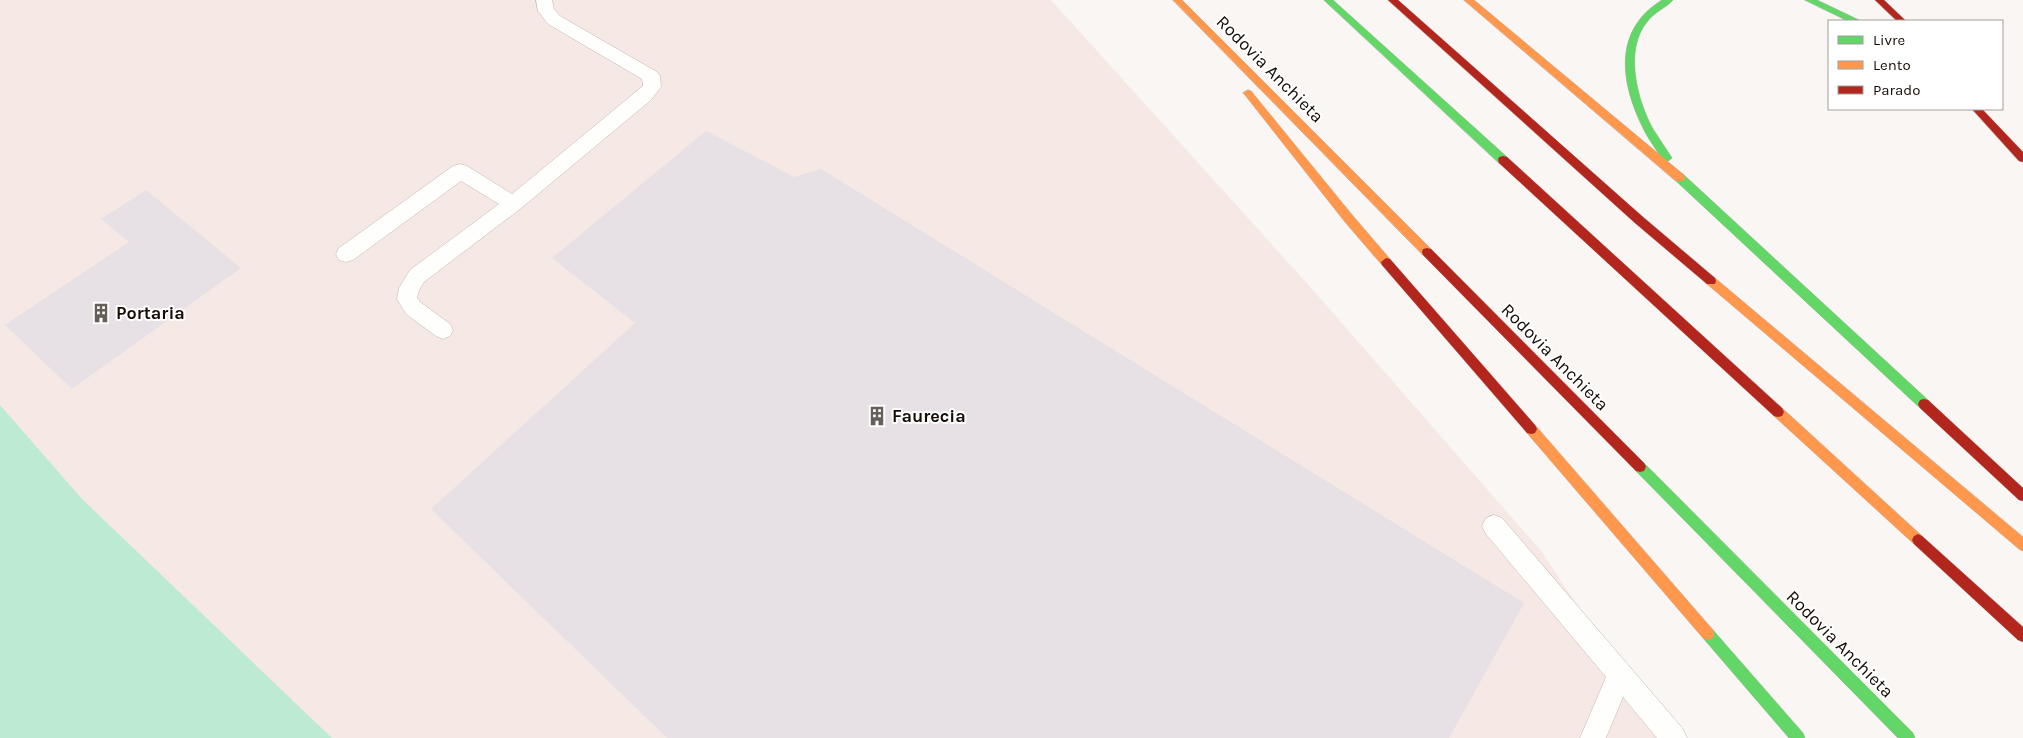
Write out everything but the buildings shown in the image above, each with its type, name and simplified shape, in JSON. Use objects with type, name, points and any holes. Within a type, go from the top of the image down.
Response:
[{"type":"main road","points":[[1173,0],[1228,68]]},
{"type":"main road","name":"Rodovia Anchieta","points":[[1177,0],[1908,738]]},
{"type":"main road","points":[[1328,0],[2023,636]]},
{"type":"main road","points":[[1392,0],[1639,220],[2023,545]]},
{"type":"main road","points":[[1468,0],[1680,178],[2023,496]]},
{"type":"main road","points":[[1669,0],[1652,10],[1639,25],[1631,45],[1630,68],[1636,95],[1648,128],[1680,178]]},
{"type":"main road","points":[[1809,0],[1854,20]]},
{"type":"main road","points":[[1879,0],[1901,20]]},
{"type":"main road","points":[[1240,83],[1349,220],[1798,738]]},
{"type":"main road","points":[[1978,110],[2023,158]]},
{"type":"lane","points":[[443,330],[413,308],[407,299],[409,288],[417,276],[512,204],[646,95],[652,87],[651,76],[554,20],[546,10],[544,0]]},
{"type":"lane","points":[[346,254],[460,171],[512,204]]},
{"type":"lane","points":[[1494,526],[1674,738]]},
{"type":"lane","points":[[1593,738],[1620,674]]},
{"type":"shaded area","points":[[0,0],[1051,0],[1313,290],[1542,552],[1665,738],[0,738]]},
{"type":"green space","points":[[0,405],[82,499],[332,738],[0,738]]},
{"type":"traffic: fast","points":[[1328,0],[1503,160]]},
{"type":"traffic: fast","points":[[1667,158],[1648,129],[1638,104],[1631,75],[1630,60],[1635,33],[1642,21],[1651,12],[1669,0]]},
{"type":"traffic: fast","points":[[1809,0],[1854,20]]},
{"type":"traffic: fast","points":[[1680,178],[1924,404]]},
{"type":"traffic: fast","points":[[1640,467],[1908,738]]},
{"type":"traffic: fast","points":[[1708,634],[1798,738]]},
{"type":"traffic: slow","points":[[1177,0],[1427,252]]},
{"type":"traffic: slow","points":[[1468,0],[1680,178]]},
{"type":"traffic: slow","points":[[1248,93],[1386,262]]},
{"type":"traffic: slow","points":[[1711,281],[2023,545]]},
{"type":"traffic: slow","points":[[1778,412],[1918,540]]},
{"type":"traffic: slow","points":[[1531,429],[1708,634]]},
{"type":"traffic: jam","points":[[1392,0],[1639,220],[1711,281]]},
{"type":"traffic: jam","points":[[1879,0],[1901,20]]},
{"type":"traffic: jam","points":[[1978,110],[2023,158]]},
{"type":"traffic: jam","points":[[1503,160],[1778,412]]},
{"type":"traffic: jam","points":[[1427,252],[1640,467]]},
{"type":"traffic: jam","points":[[1386,262],[1531,429]]},
{"type":"traffic: jam","points":[[1924,404],[2023,496]]},
{"type":"traffic: jam","points":[[1918,540],[2023,636]]},
{"type":"place","name":"Portaria","points":[[101,313]]},
{"type":"place","name":"Faurecia","points":[[877,416]]}]
